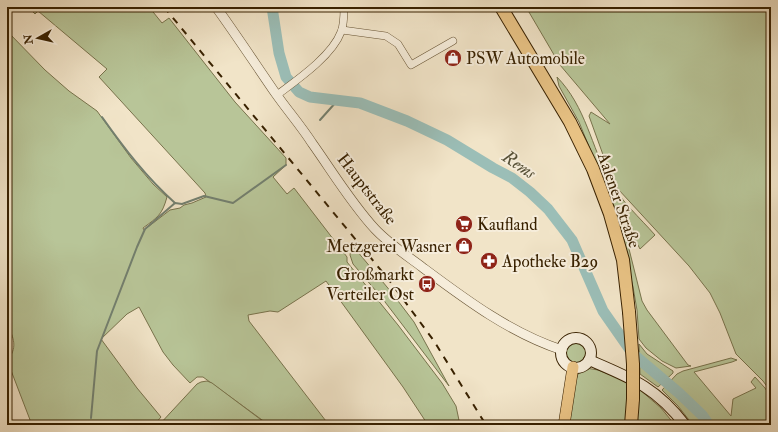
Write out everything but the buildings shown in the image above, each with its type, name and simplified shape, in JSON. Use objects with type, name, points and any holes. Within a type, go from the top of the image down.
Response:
[{"type":"highway","name":"Aalener Straße","points":[[501,7],[570,122],[593,169],[610,214],[623,260],[629,312],[633,358],[633,399],[631,425]]},
{"type":"main road","points":[[571,339],[584,340],[590,347],[591,352],[589,360],[582,366],[573,367],[565,363],[562,350],[566,342],[571,339]]},
{"type":"main road","points":[[589,360],[635,380],[650,389],[672,409],[685,425]]},
{"type":"main road","points":[[564,425],[573,367]]},
{"type":"main road","points":[[635,380],[680,425]]},
{"type":"street","name":"Hauptstraße","points":[[216,7],[277,95],[368,221],[382,236],[444,283],[492,316],[518,332],[544,344],[562,350]]},
{"type":"street","points":[[277,95],[323,58],[330,50],[342,30],[344,7]]},
{"type":"street","points":[[342,30],[386,36],[398,44],[411,65],[453,41]]},
{"type":"green space","points":[[28,7],[149,7],[162,23],[169,18],[235,102],[286,158],[286,165],[273,177],[287,194],[294,188],[347,257],[347,262],[398,325],[442,383],[456,406],[460,425],[428,425],[403,387],[326,281],[278,312],[270,311],[248,315],[249,321],[329,425],[269,425],[203,377],[197,377],[190,383],[163,352],[139,307],[127,314],[101,339],[137,388],[161,417],[154,425],[32,425],[7,360],[13,352],[14,343],[12,334],[7,325],[7,31],[45,70],[69,91],[97,111],[131,158],[153,184],[167,197],[161,212],[143,228],[144,230],[170,210],[180,208],[184,205],[206,197],[205,193],[99,77],[107,69],[38,11],[35,14]]},
{"type":"green space","points":[[526,7],[771,7],[771,392],[763,381],[736,354],[720,313],[710,293],[689,266],[618,189],[610,174],[589,116],[591,112],[610,124],[560,65]]},
{"type":"green space","points":[[557,77],[567,89],[582,114],[603,168],[614,188],[655,235],[640,249],[625,220],[622,221],[642,301],[688,365],[691,366],[676,368],[662,361],[646,348],[639,339],[637,310],[633,287],[603,181],[579,122],[559,86]]},
{"type":"green space","points":[[352,245],[414,322],[449,386],[382,298],[353,264],[350,255]]},
{"type":"green space","points":[[7,331],[11,344],[7,356]]},
{"type":"green space","points":[[577,342],[585,345],[588,353],[585,361],[577,364],[569,361],[566,353],[569,345]]},
{"type":"green space","points":[[639,344],[647,354],[673,371],[673,373],[658,387],[640,374]]},
{"type":"green space","points":[[731,358],[737,360],[694,372],[731,416],[733,399],[756,388],[751,382],[755,377],[765,388],[771,398],[771,425],[693,425],[678,406],[662,390],[677,374],[683,371]]},
{"type":"green space","points":[[586,368],[598,370],[629,382],[626,425],[568,425],[573,389],[578,374]]},
{"type":"green space","points":[[207,381],[212,383],[268,425],[159,425],[197,384]]},
{"type":"green space","points":[[639,389],[661,408],[675,425],[636,425]]},
{"type":"waterway","name":"Rems","points":[[272,7],[279,53],[286,77],[299,92],[310,97],[360,103],[407,121],[447,140],[512,178],[548,209],[572,240],[603,311],[633,354],[679,393],[702,415],[709,425]]},
{"type":"waterway","points":[[320,120],[337,101]]},
{"type":"waterway","points":[[102,117],[136,162],[154,183],[175,203]]},
{"type":"waterway","points":[[91,418],[97,351],[145,229],[175,203],[182,204],[204,196],[233,203],[286,165]]},
{"type":"railway","points":[[164,7],[389,280],[434,341],[486,425]]},
{"type":"place","name":"PSW Automobile","points":[[453,58]]},
{"type":"place","name":"Kaufland","points":[[464,224]]},
{"type":"place","name":"Metzgerei Wasner","points":[[464,246]]},
{"type":"place","name":"Apotheke B29","points":[[489,261]]},
{"type":"place","name":"Großmarkt Verteiler Ost","points":[[427,284]]}]
